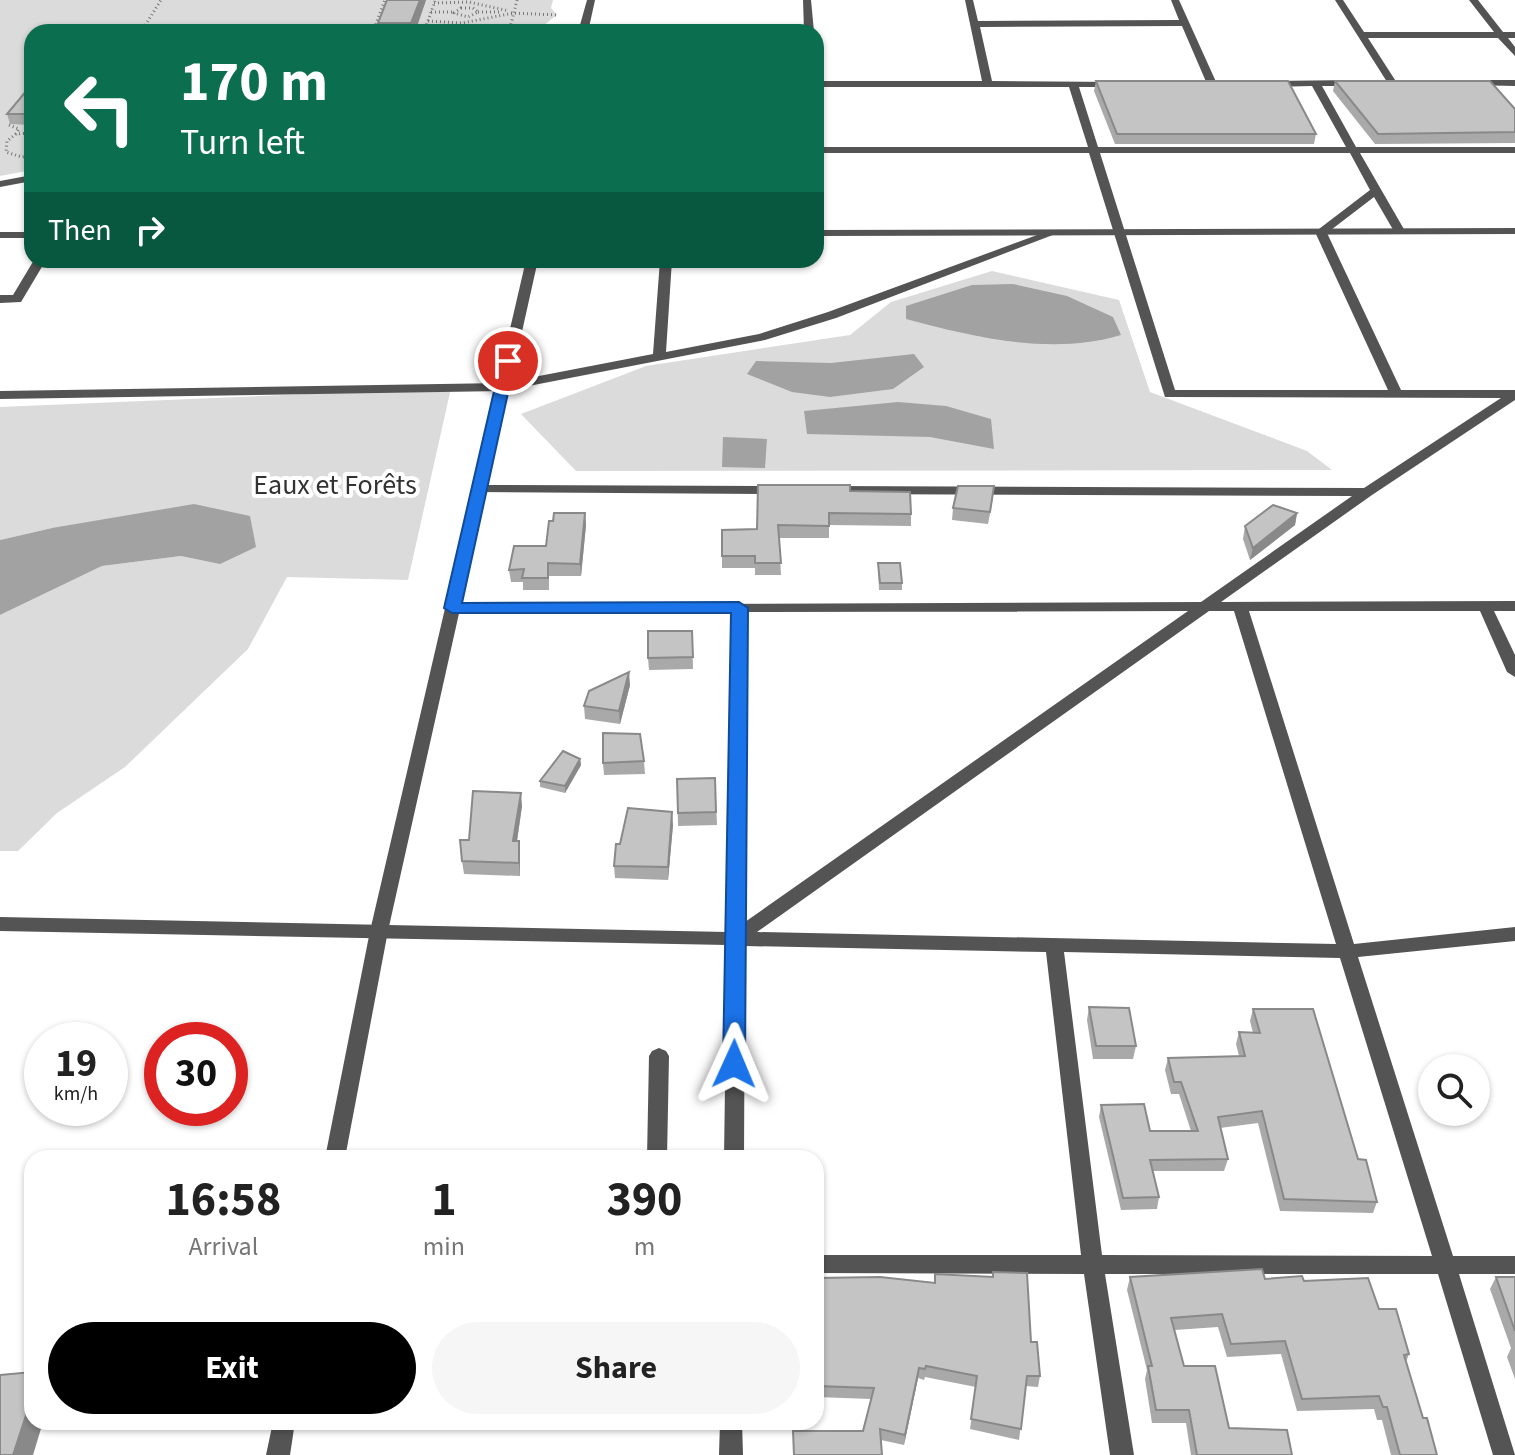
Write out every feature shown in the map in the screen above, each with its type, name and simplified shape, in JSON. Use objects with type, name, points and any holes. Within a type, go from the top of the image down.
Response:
[{"type":"street","points":[[585,24],[591,0]]},
{"type":"street","points":[[807,0],[808,24]]},
{"type":"street","points":[[969,0],[988,84]]},
{"type":"street","points":[[1175,0],[1212,84]]},
{"type":"street","points":[[1339,0],[1392,83]]},
{"type":"street","points":[[1473,0],[1515,53]]},
{"type":"street","points":[[975,24],[1185,23]]},
{"type":"street","points":[[1361,35],[1515,35]]},
{"type":"street","points":[[1315,83],[1399,231]]},
{"type":"street","points":[[1256,84],[1361,83]]},
{"type":"street","points":[[1377,83],[1407,83]]},
{"type":"street","points":[[1454,83],[1515,83]]},
{"type":"street","points":[[824,84],[1135,84]]},
{"type":"street","points":[[1073,84],[1170,394],[1515,394]]},
{"type":"street","points":[[1197,84],[1227,84]]},
{"type":"street","points":[[824,150],[1515,150]]},
{"type":"street","points":[[0,184],[24,180]]},
{"type":"street","points":[[1321,232],[1376,191]]},
{"type":"street","points":[[824,233],[1515,231]]},
{"type":"street","points":[[1321,232],[1396,394]]},
{"type":"street","points":[[0,395],[503,387],[761,337],[832,315],[1052,233]]},
{"type":"street","points":[[0,235],[24,235]]},
{"type":"street","points":[[0,299],[17,299],[35,268]]},
{"type":"street","points":[[337,1150],[379,931],[530,268]]},
{"type":"street","points":[[659,358],[665,268]]},
{"type":"street","points":[[736,939],[1367,492],[1515,394]]},
{"type":"street","points":[[479,489],[796,490]]},
{"type":"street","points":[[812,490],[1367,492]]},
{"type":"street","points":[[1485,606],[1515,672]]},
{"type":"street","points":[[452,608],[1515,606]]},
{"type":"street","points":[[1240,607],[1505,1455]]},
{"type":"street","points":[[734,1150],[739,608]]},
{"type":"street","points":[[0,924],[1347,951],[1515,934]]},
{"type":"street","points":[[1054,945],[1093,1265],[1122,1455]]},
{"type":"street","points":[[657,1150],[659,1056]]},
{"type":"street","points":[[824,1264],[1515,1265]]},
{"type":"street","points":[[278,1455],[283,1430]]},
{"type":"street","points":[[731,1430],[731,1455]]},
{"type":"path","points":[[146,24],[161,0]]},
{"type":"path","points":[[376,24],[385,0]]},
{"type":"path","points":[[511,24],[517,0]]},
{"type":"path","points":[[427,24],[434,1],[469,2],[514,13]]},
{"type":"path","points":[[431,12],[454,12],[469,8],[478,12]]},
{"type":"path","points":[[454,12],[464,17],[478,12],[557,15]]},
{"type":"path","points":[[428,21],[462,23],[514,13]]},
{"type":"path","points":[[9,125],[19,129],[7,141],[6,152],[24,157]]},
{"type":"path","points":[[16,134],[24,134]]},
{"type":"green space","points":[[0,0],[553,0],[551,8],[557,15],[545,24],[24,24],[24,172],[0,176]]},
{"type":"green space","points":[[992,271],[1119,300],[1150,392],[1307,451],[1332,470],[576,471],[521,414],[646,366],[850,335],[891,302]]},
{"type":"green space","name":"Eaux et Forêts","points":[[451,388],[408,580],[287,577],[248,649],[125,767],[57,813],[18,851],[0,851],[0,615],[102,566],[181,556],[220,564],[52,528],[0,540],[0,407]]},
{"type":"shaded area","points":[[1013,284],[1067,296],[1113,317],[1121,335],[1068,344],[1013,342],[906,319],[906,306],[972,285]]},
{"type":"shaded area","points":[[914,354],[924,367],[893,389],[830,397],[792,392],[747,374],[756,361],[831,363]]},
{"type":"shaded area","points":[[898,402],[946,406],[991,419],[994,449],[930,437],[807,434],[804,411]]},
{"type":"shaded area","points":[[723,437],[767,439],[765,468],[722,467]]},
{"type":"shaded area","points":[[194,504],[250,516],[256,547],[220,564],[181,556],[102,566],[0,615],[0,540]]},
{"type":"building","points":[[387,0],[420,0],[411,23],[378,23]]},
{"type":"building","points":[[1096,81],[1288,81],[1316,134],[1117,134]]},
{"type":"building","points":[[1335,81],[1490,81],[1515,109],[1515,132],[1378,134]]},
{"type":"building","points":[[24,94],[24,114],[7,114]]},
{"type":"building","points":[[758,485],[850,485],[850,491],[910,492],[911,514],[829,513],[829,526],[778,525],[781,563],[755,563],[755,556],[722,556],[722,530],[757,529]]},
{"type":"building","points":[[958,486],[994,486],[990,512],[953,508]]},
{"type":"building","points":[[1273,505],[1297,513],[1253,548],[1245,526]]},
{"type":"building","points":[[554,513],[585,513],[580,564],[548,563],[548,578],[522,578],[524,569],[509,570],[514,546],[546,546],[549,521],[553,521]]},
{"type":"building","points":[[878,563],[900,563],[902,583],[880,583]]},
{"type":"building","points":[[648,631],[692,631],[693,657],[648,658]]},
{"type":"building","points":[[629,672],[619,711],[584,706],[589,691]]},
{"type":"building","points":[[603,733],[640,734],[644,761],[603,763]]},
{"type":"building","points":[[563,751],[580,759],[565,786],[540,781]]},
{"type":"building","points":[[715,778],[716,812],[678,813],[677,779]]},
{"type":"building","points":[[473,791],[521,793],[513,841],[519,841],[519,863],[462,861],[460,840],[469,840]]},
{"type":"building","points":[[628,808],[672,812],[668,867],[614,866],[616,844],[620,844]]},
{"type":"building","points":[[1089,1007],[1129,1008],[1136,1046],[1096,1046]]},
{"type":"building","points":[[1253,1009],[1313,1009],[1358,1159],[1366,1160],[1377,1202],[1284,1199],[1262,1111],[1218,1117],[1228,1159],[1150,1160],[1159,1197],[1123,1198],[1101,1105],[1144,1104],[1150,1131],[1198,1131],[1181,1082],[1174,1082],[1168,1058],[1245,1056],[1239,1032],[1260,1033]]},
{"type":"building","points":[[1262,1269],[1265,1279],[1302,1276],[1304,1281],[1368,1278],[1379,1309],[1396,1309],[1409,1354],[1404,1355],[1437,1455],[1400,1455],[1387,1407],[1383,1407],[1379,1396],[1302,1399],[1285,1341],[1231,1344],[1222,1314],[1171,1318],[1184,1366],[1215,1366],[1229,1428],[1287,1430],[1292,1455],[1197,1455],[1189,1410],[1156,1410],[1148,1366],[1152,1366],[1130,1277]]},
{"type":"building","points":[[993,1272],[1027,1273],[1031,1342],[1037,1342],[1040,1376],[1027,1376],[1021,1429],[971,1419],[977,1376],[926,1366],[925,1369],[919,1368],[905,1435],[880,1429],[882,1455],[794,1455],[793,1431],[863,1431],[874,1388],[824,1386],[824,1278],[880,1277],[935,1283],[935,1274],[993,1277]]},
{"type":"building","points":[[1496,1277],[1515,1277],[1515,1331]]},
{"type":"building","points":[[24,1373],[24,1421],[13,1455],[0,1455],[0,1375]]},
{"type":"route","points":[[508,361],[452,608],[739,608],[734,1064]]}]
